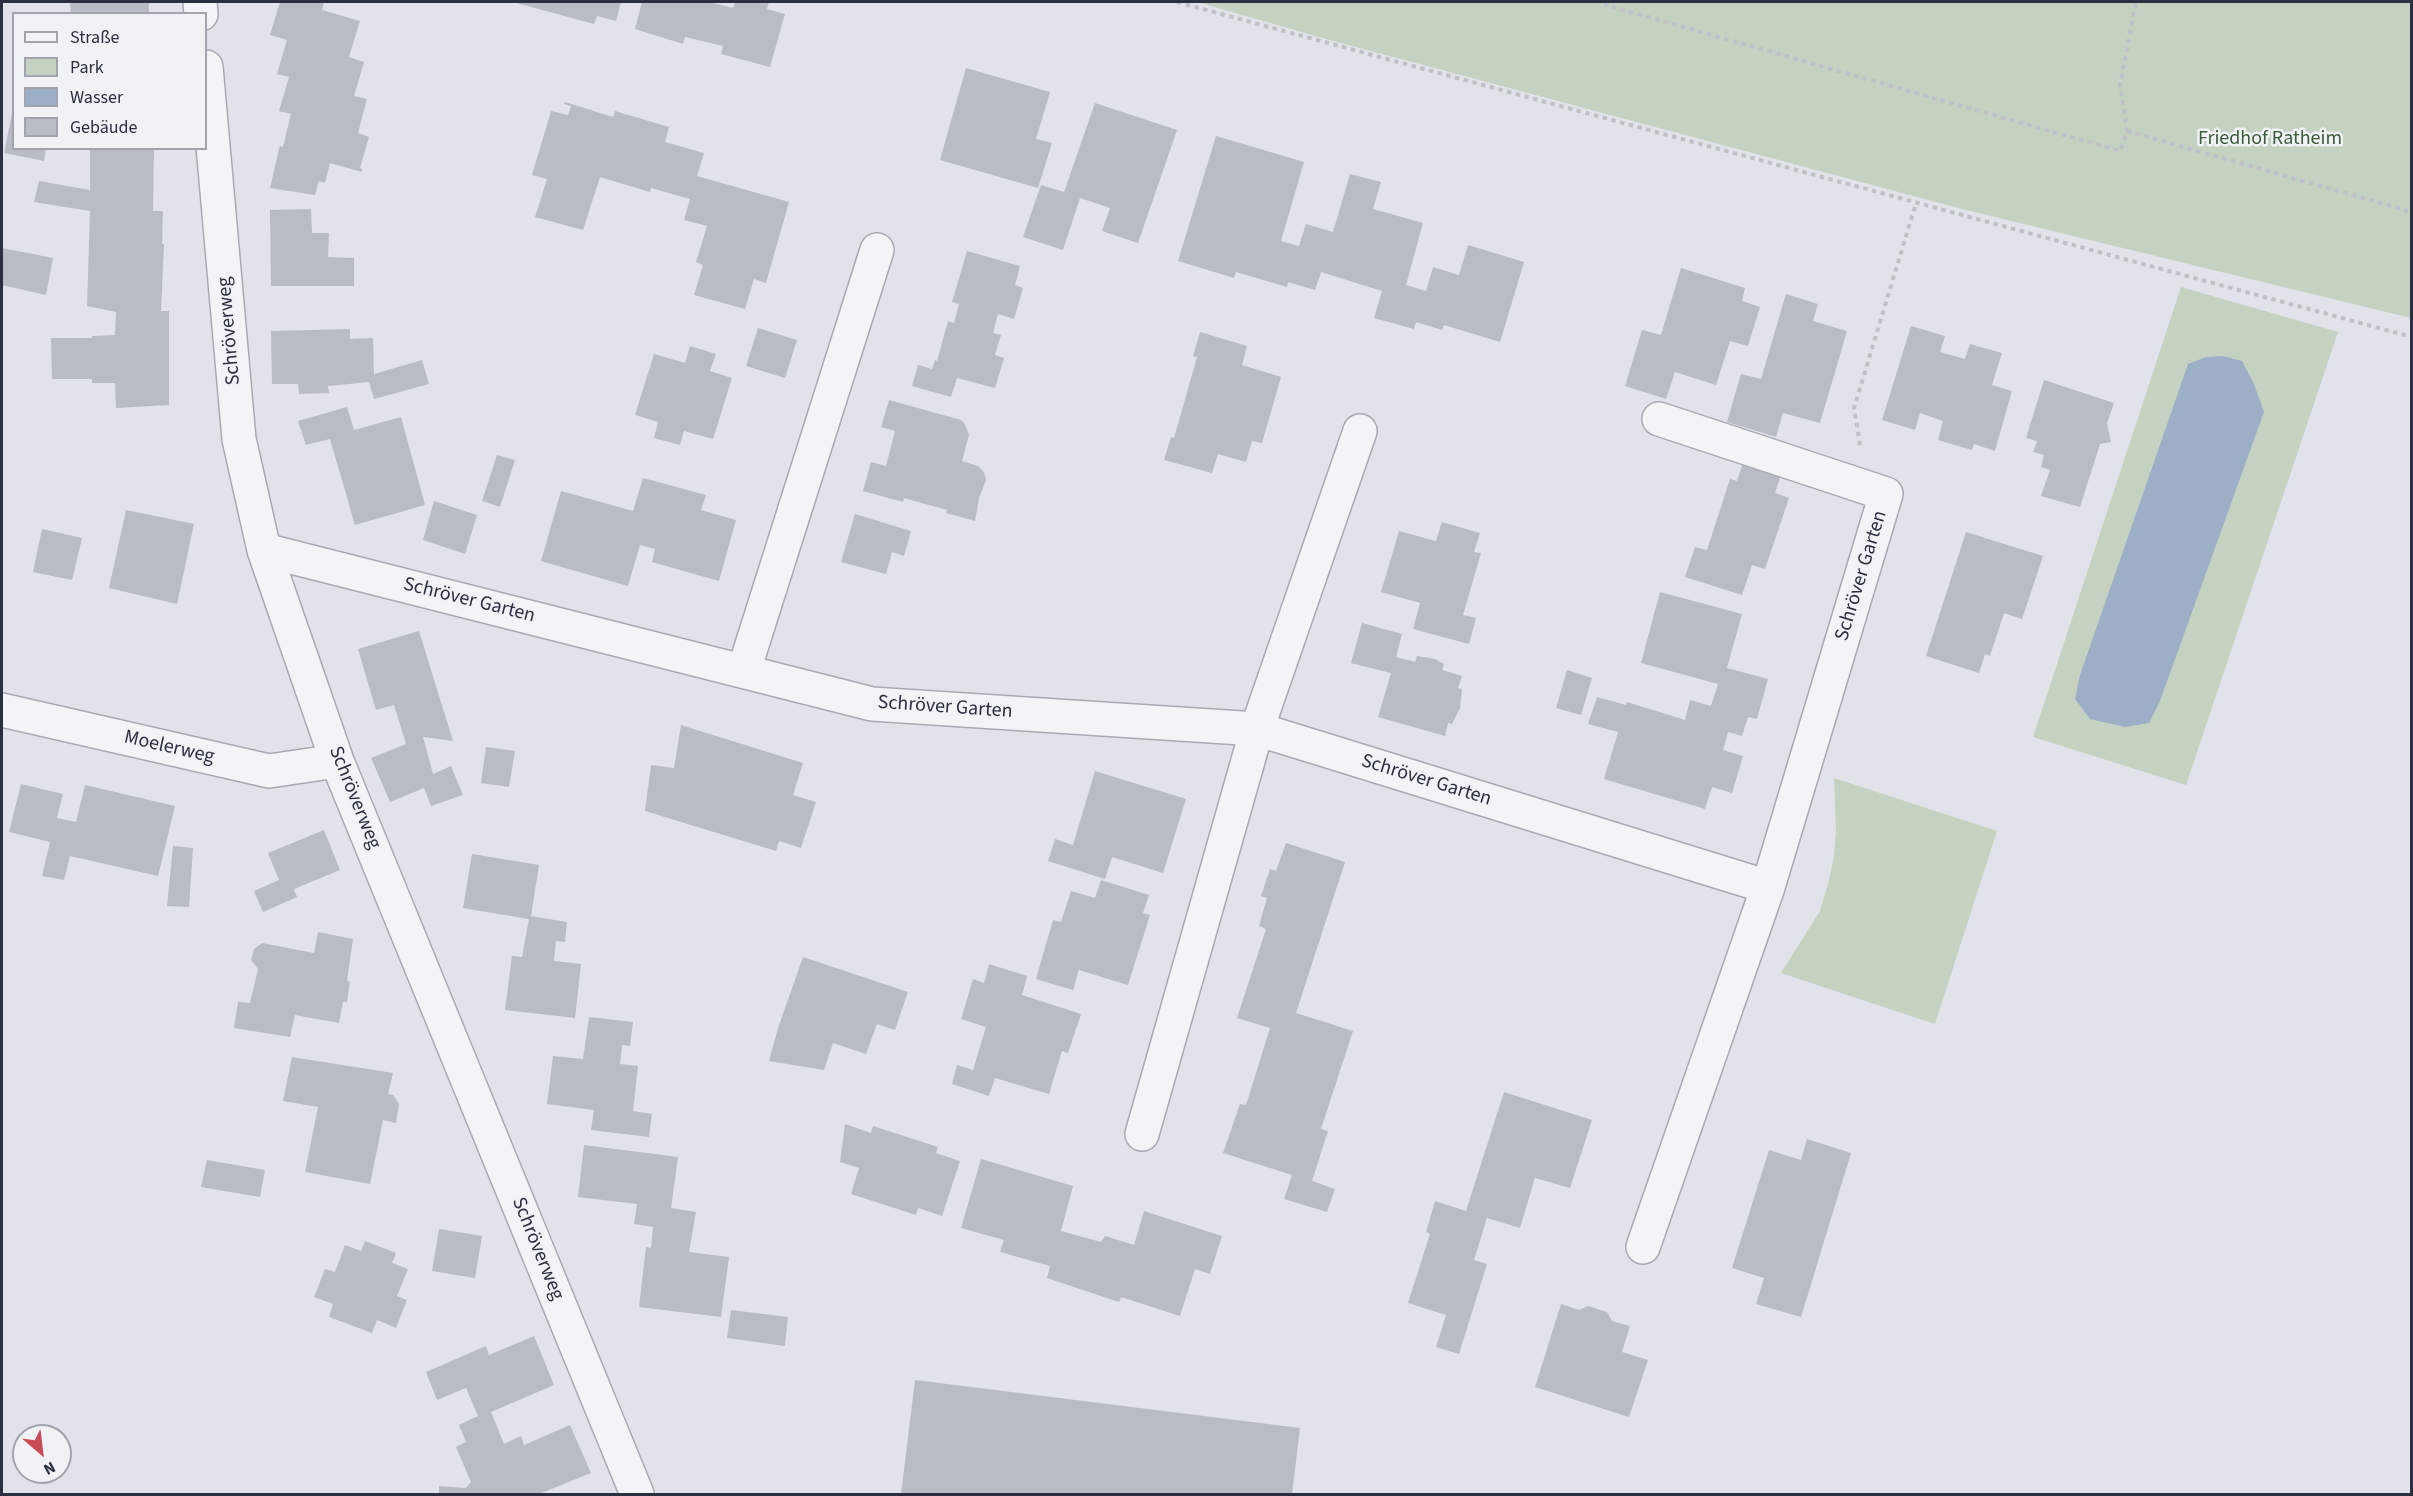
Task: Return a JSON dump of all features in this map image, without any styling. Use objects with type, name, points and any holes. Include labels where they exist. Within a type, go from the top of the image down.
[{"type":"street","name":"Schröverweg","points":[[207,78],[239,439],[264,550],[338,761],[637,1494]]},
{"type":"street","points":[[744,670],[877,250]]},
{"type":"street","name":"Schröver Garten","points":[[1643,1248],[1768,886],[1886,494],[1659,419]]},
{"type":"street","points":[[1142,1134],[1257,729],[1360,431]]},
{"type":"street","name":"Schröver Garten","points":[[264,550],[872,704],[1257,729],[1768,886]]},
{"type":"street","name":"Moelerweg","points":[[2,710],[269,771],[338,761]]},
{"type":"path","points":[[1177,2],[2412,337]]},
{"type":"path","points":[[1607,2],[1606,5],[2120,152],[2127,131],[2120,86],[2136,2]]},
{"type":"path","points":[[2127,131],[2412,212]]},
{"type":"path","points":[[1886,494],[1861,447],[1854,408],[1916,203]]},
{"type":"green space","name":"Friedhof Ratheim","points":[[1197,2],[2411,2],[2411,318],[1962,209],[1326,39]]},
{"type":"green space","points":[[2181,287],[2338,332],[2186,785],[2033,737]]},
{"type":"green space","points":[[1834,778],[1997,831],[1935,1024],[1781,973],[1820,911],[1828,884],[1836,831]]},
{"type":"water","points":[[2223,356],[2242,361],[2254,384],[2264,412],[2160,701],[2149,723],[2125,727],[2090,719],[2075,699],[2080,675],[2188,364],[2206,357]]},
{"type":"building","points":[[70,2],[149,2],[149,12],[71,12]]},
{"type":"building","points":[[280,2],[324,2],[322,10],[360,21],[349,57],[364,62],[354,96],[367,99],[358,133],[369,137],[360,168],[362,172],[330,163],[325,183],[319,181],[315,195],[270,188],[279,149],[280,146],[283,147],[291,114],[279,111],[289,77],[277,74],[287,40],[270,35]]},
{"type":"building","points":[[513,2],[621,2],[616,21],[597,16],[594,24]]},
{"type":"building","points":[[642,2],[709,2],[733,8],[735,2],[769,2],[767,9],[785,14],[770,67],[721,54],[723,46],[685,37],[683,44],[635,29]]},
{"type":"building","points":[[966,68],[1050,92],[1036,139],[1052,143],[1038,188],[940,160]]},
{"type":"building","points":[[565,102],[613,117],[615,111],[669,127],[665,142],[704,153],[697,176],[789,202],[766,283],[754,279],[745,309],[694,295],[703,265],[696,262],[707,226],[684,220],[690,199],[651,188],[650,192],[600,177],[583,230],[535,217],[547,179],[532,175],[551,111],[568,115],[571,106],[564,104]]},
{"type":"building","points":[[1095,103],[1177,130],[1138,243],[1102,231],[1110,208],[1080,198],[1063,250],[1023,237],[1041,185],[1064,192]]},
{"type":"building","points":[[12,113],[12,150],[46,150],[44,161],[4,153]]},
{"type":"building","points":[[1216,136],[1304,162],[1281,241],[1299,246],[1306,224],[1333,232],[1350,174],[1381,182],[1373,209],[1423,223],[1406,285],[1426,291],[1433,267],[1459,275],[1468,245],[1524,262],[1500,342],[1444,325],[1442,330],[1416,322],[1414,329],[1374,318],[1382,291],[1321,272],[1315,290],[1288,282],[1287,287],[1236,272],[1234,278],[1178,261]]},
{"type":"building","points":[[90,150],[154,150],[153,211],[163,211],[161,311],[169,311],[169,405],[116,408],[115,383],[92,383],[92,379],[52,379],[51,338],[92,338],[92,336],[115,335],[116,312],[87,306],[90,211],[34,202],[39,181],[90,190]]},
{"type":"building","points":[[311,209],[312,233],[329,233],[328,257],[354,258],[354,286],[271,286],[270,210]]},
{"type":"building","points":[[2,248],[53,258],[46,295],[2,285]]},
{"type":"building","points":[[967,251],[1020,266],[1015,285],[1023,288],[1014,319],[998,314],[993,333],[1001,335],[995,355],[1004,358],[995,388],[957,378],[951,397],[912,386],[918,365],[932,369],[935,360],[937,361],[948,321],[954,323],[959,304],[952,302]]},
{"type":"building","points":[[1681,268],[1745,288],[1742,301],[1760,307],[1748,346],[1730,341],[1716,385],[1675,372],[1666,399],[1625,386],[1642,330],[1661,335]]},
{"type":"building","points":[[1786,294],[1818,304],[1813,321],[1847,331],[1820,423],[1783,413],[1776,437],[1727,422],[1741,374],[1761,379]]},
{"type":"building","points":[[1911,326],[1945,336],[1940,352],[1965,359],[1970,344],[2002,353],[1992,385],[2012,391],[1995,451],[1974,444],[1972,450],[1938,440],[1943,421],[1920,413],[1915,430],[1882,420]]},
{"type":"building","points":[[758,328],[797,340],[785,378],[746,366]]},
{"type":"building","points":[[350,329],[350,339],[373,338],[374,374],[422,360],[429,384],[374,399],[369,382],[328,386],[329,393],[299,394],[298,384],[272,384],[271,331]]},
{"type":"building","points":[[1200,332],[1247,346],[1242,365],[1281,377],[1262,443],[1252,441],[1246,462],[1218,454],[1212,473],[1164,460],[1171,437],[1174,438],[1197,357],[1193,356]]},
{"type":"building","points":[[690,346],[716,354],[710,371],[732,378],[713,439],[684,431],[680,445],[654,438],[658,422],[635,415],[654,354],[685,363]]},
{"type":"building","points":[[2044,380],[2114,403],[2107,423],[2111,442],[2100,444],[2080,507],[2041,496],[2050,470],[2041,467],[2044,455],[2033,452],[2037,441],[2026,438]]},
{"type":"building","points":[[889,400],[961,420],[965,424],[969,435],[962,461],[978,466],[984,472],[986,480],[979,498],[975,521],[946,513],[947,510],[904,498],[903,502],[863,491],[871,462],[886,466],[895,431],[881,427]]},
{"type":"building","points":[[347,407],[354,430],[401,417],[425,505],[355,525],[330,439],[306,445],[298,421]]},
{"type":"building","points":[[1746,453],[1784,465],[1775,493],[1789,498],[1765,569],[1752,565],[1742,595],[1685,577],[1695,547],[1707,550],[1730,479],[1737,481]]},
{"type":"building","points":[[497,455],[515,460],[500,507],[482,501]]},
{"type":"building","points":[[643,478],[706,495],[701,510],[736,520],[719,581],[652,562],[655,549],[640,545],[628,586],[541,561],[561,491],[633,511]]},
{"type":"building","points":[[434,501],[477,515],[465,554],[423,540]]},
{"type":"building","points":[[126,510],[194,524],[177,604],[109,588]]},
{"type":"building","points":[[855,514],[911,531],[904,556],[892,552],[886,574],[841,562]]},
{"type":"building","points":[[1442,522],[1480,533],[1474,552],[1481,553],[1463,615],[1476,618],[1469,644],[1413,629],[1420,603],[1381,592],[1399,531],[1436,541]]},
{"type":"building","points":[[42,529],[82,538],[72,580],[33,572]]},
{"type":"building","points":[[1966,532],[2043,556],[2022,619],[2004,613],[1990,656],[1985,654],[1979,673],[1926,656]]},
{"type":"building","points":[[1660,592],[1742,614],[1727,668],[1768,679],[1757,719],[1748,717],[1742,736],[1728,732],[1723,750],[1743,756],[1732,793],[1712,787],[1705,809],[1604,779],[1618,732],[1588,724],[1597,697],[1626,705],[1627,702],[1685,720],[1690,700],[1711,706],[1718,684],[1641,663]]},
{"type":"building","points":[[1362,623],[1402,634],[1396,657],[1415,662],[1417,656],[1435,659],[1444,664],[1442,670],[1462,676],[1458,688],[1462,689],[1460,708],[1452,724],[1448,723],[1445,736],[1378,717],[1391,673],[1351,663]]},
{"type":"building","points":[[419,631],[453,741],[423,737],[433,774],[451,766],[463,795],[431,806],[424,788],[390,802],[371,758],[406,744],[394,705],[376,710],[358,649]]},
{"type":"building","points":[[1567,670],[1592,678],[1581,715],[1556,708]]},
{"type":"building","points":[[681,725],[803,763],[793,795],[816,802],[801,848],[779,841],[776,851],[645,811],[651,765],[674,768]]},
{"type":"building","points":[[486,747],[515,751],[509,787],[481,783]]},
{"type":"building","points":[[1095,771],[1186,799],[1163,873],[1112,857],[1105,879],[1048,861],[1055,839],[1073,845]]},
{"type":"building","points":[[21,784],[63,794],[57,818],[76,822],[85,785],[175,806],[158,876],[70,856],[64,880],[42,876],[50,842],[9,832]]},
{"type":"building","points":[[324,830],[340,870],[294,889],[297,897],[263,912],[254,891],[279,880],[268,853]]},
{"type":"building","points":[[1286,843],[1345,862],[1296,1013],[1353,1031],[1321,1129],[1328,1131],[1312,1181],[1335,1189],[1327,1212],[1284,1199],[1292,1175],[1223,1153],[1240,1104],[1246,1105],[1270,1028],[1237,1018],[1266,929],[1259,926],[1267,898],[1261,896],[1270,869],[1276,871]]},
{"type":"building","points":[[173,846],[193,848],[189,907],[167,906]]},
{"type":"building","points":[[472,854],[539,865],[531,916],[567,922],[565,942],[556,941],[554,961],[581,964],[575,1018],[505,1010],[512,956],[522,957],[529,919],[463,908]]},
{"type":"building","points":[[1101,880],[1149,895],[1143,913],[1150,915],[1128,985],[1079,970],[1073,990],[1036,979],[1053,920],[1061,922],[1071,891],[1095,898]]},
{"type":"building","points":[[318,932],[353,939],[347,981],[350,982],[347,1002],[343,1002],[339,1023],[295,1015],[290,1037],[234,1028],[238,1002],[250,1003],[258,969],[251,960],[254,949],[262,943],[314,953]]},
{"type":"building","points":[[803,957],[908,992],[895,1030],[877,1024],[866,1054],[833,1043],[824,1070],[769,1061]]},
{"type":"building","points":[[989,964],[1027,976],[1022,995],[1081,1014],[1068,1053],[1062,1051],[1049,1094],[995,1078],[989,1096],[952,1084],[957,1065],[973,1070],[986,1027],[961,1019],[973,979],[984,983]]},
{"type":"building","points":[[589,1017],[633,1022],[630,1046],[622,1045],[620,1064],[638,1066],[633,1111],[652,1114],[649,1137],[591,1130],[594,1110],[547,1104],[553,1056],[583,1059]]},
{"type":"building","points":[[292,1057],[393,1073],[388,1094],[393,1095],[399,1104],[396,1123],[383,1120],[370,1184],[305,1172],[318,1107],[283,1101]]},
{"type":"building","points":[[1504,1092],[1592,1120],[1570,1188],[1535,1178],[1520,1228],[1487,1218],[1474,1260],[1487,1264],[1459,1354],[1436,1347],[1446,1315],[1408,1303],[1430,1234],[1426,1232],[1435,1201],[1466,1211]]},
{"type":"building","points":[[845,1124],[871,1133],[873,1126],[938,1147],[936,1153],[960,1161],[942,1216],[918,1208],[916,1215],[851,1194],[859,1168],[840,1162]]},
{"type":"building","points":[[1807,1139],[1851,1153],[1801,1317],[1756,1304],[1764,1278],[1732,1268],[1769,1150],[1801,1160]]},
{"type":"building","points":[[584,1145],[678,1157],[671,1208],[696,1212],[689,1252],[729,1257],[721,1317],[639,1307],[646,1247],[651,1248],[653,1227],[634,1224],[637,1204],[578,1197]]},
{"type":"building","points":[[981,1159],[1073,1186],[1061,1231],[1101,1242],[1105,1236],[1134,1245],[1144,1211],[1222,1236],[1210,1274],[1195,1269],[1180,1316],[1121,1297],[1119,1302],[1047,1278],[1050,1266],[1000,1252],[1004,1240],[961,1228]]},
{"type":"building","points":[[207,1160],[265,1170],[260,1197],[201,1187]]},
{"type":"building","points":[[439,1229],[482,1236],[475,1278],[432,1271]]},
{"type":"building","points":[[365,1241],[396,1253],[392,1263],[408,1269],[397,1296],[407,1300],[396,1328],[377,1320],[372,1333],[329,1317],[333,1304],[314,1297],[325,1269],[335,1272],[345,1245],[361,1251]]},
{"type":"building","points":[[1561,1304],[1579,1310],[1588,1306],[1607,1312],[1612,1321],[1630,1326],[1622,1352],[1648,1360],[1629,1417],[1535,1387]]},
{"type":"building","points":[[731,1310],[788,1317],[785,1346],[727,1338]]},
{"type":"building","points":[[534,1336],[554,1385],[491,1412],[504,1444],[521,1436],[524,1445],[570,1425],[591,1473],[539,1494],[439,1494],[439,1486],[466,1488],[471,1482],[456,1447],[466,1442],[459,1425],[478,1416],[466,1388],[437,1400],[426,1372],[486,1346],[489,1355]]},
{"type":"building","points":[[915,1380],[1300,1428],[1292,1494],[901,1494]]}]
